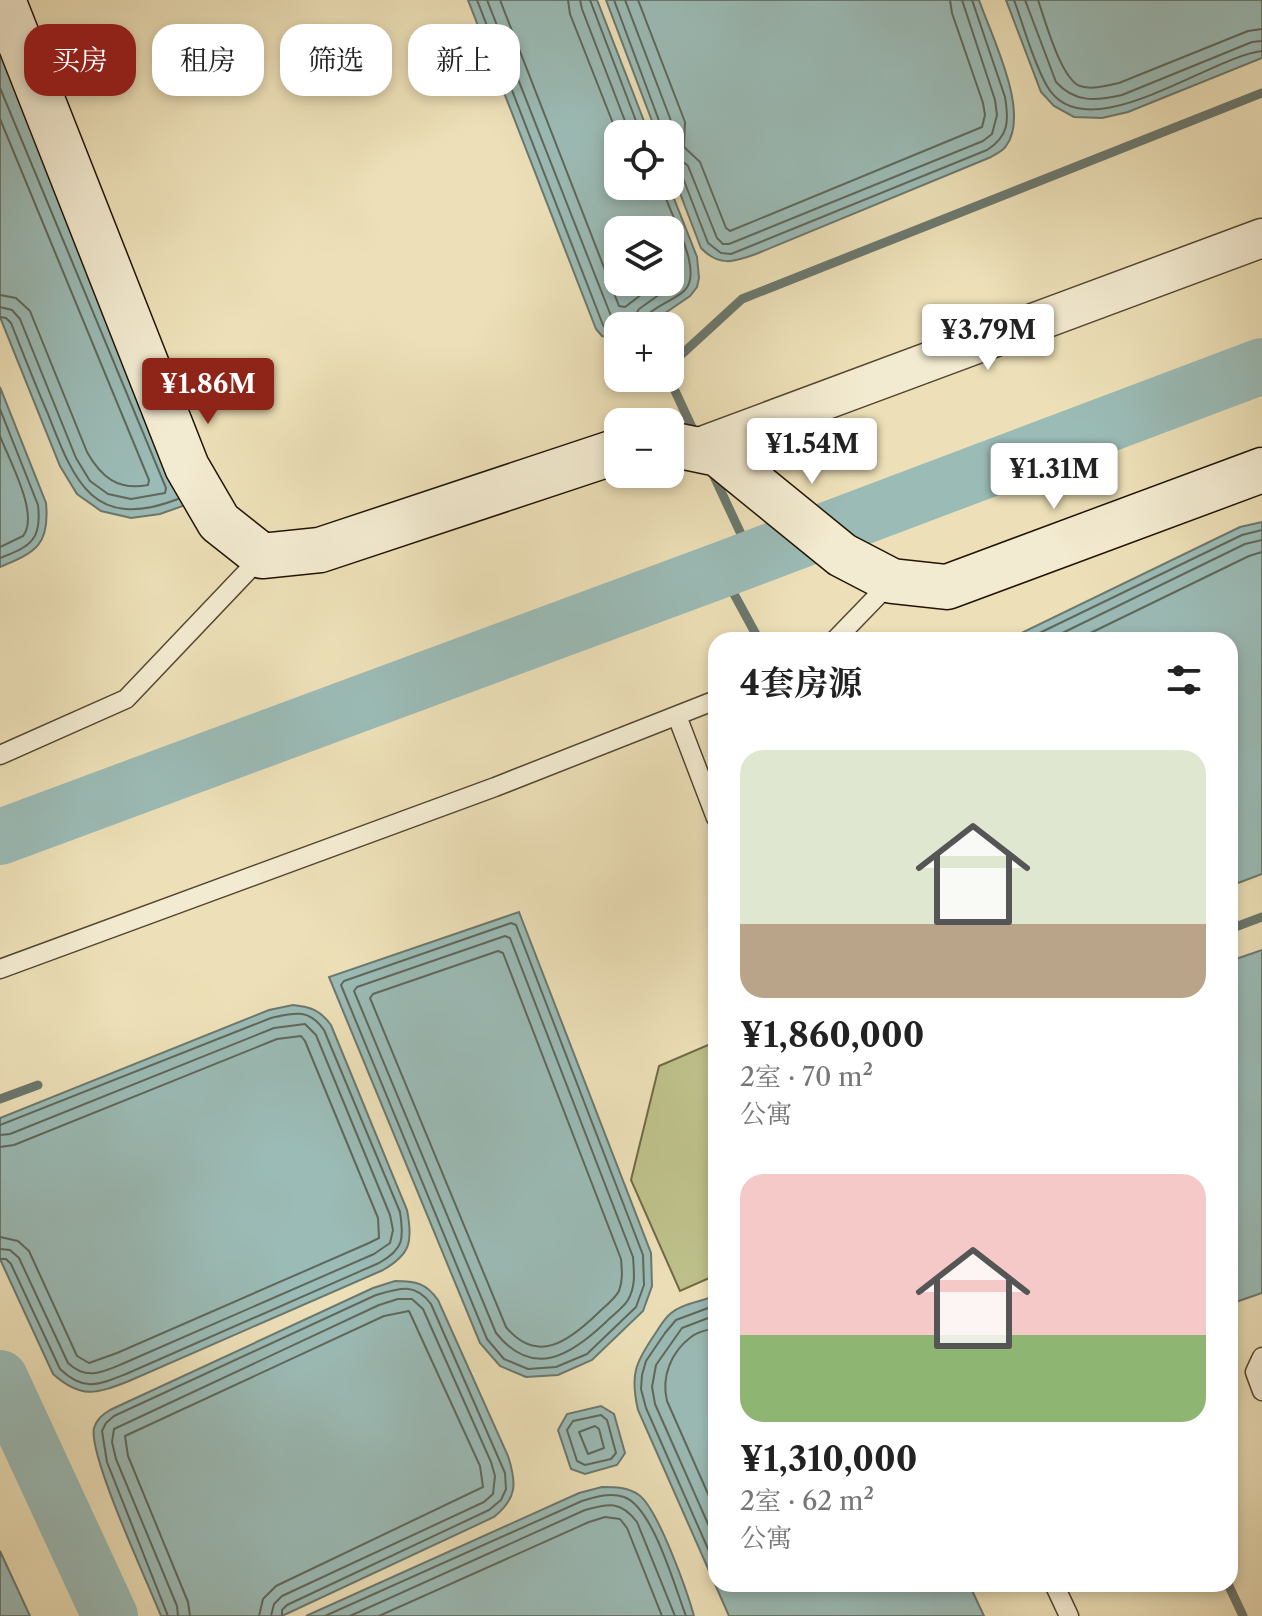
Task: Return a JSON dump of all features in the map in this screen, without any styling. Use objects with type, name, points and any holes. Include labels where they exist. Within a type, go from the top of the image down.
[{"type":"street","points":[[3,0],[187,467],[219,522],[262,556],[320,550],[604,456]]},
{"type":"street","points":[[684,445],[1262,238]]},
{"type":"street","points":[[684,446],[718,454],[842,555],[892,581],[947,587],[1262,470]]},
{"type":"lane","points":[[0,755],[126,699],[262,556]]},
{"type":"lane","points":[[843,632],[892,581]]},
{"type":"lane","points":[[0,969],[495,787],[708,703]]},
{"type":"lane","points":[[677,716],[708,797]]},
{"type":"lane","points":[[1262,1357],[1255,1372],[1262,1391]]},
{"type":"lane","points":[[1058,1592],[1069,1616]]},
{"type":"green space","points":[[708,1045],[708,1279],[680,1291],[631,1180],[659,1066]]},
{"type":"water","points":[[468,0],[597,0],[644,120],[604,120],[604,200],[675,200],[681,216],[604,216],[604,296],[684,296],[684,224],[697,257],[699,278],[690,296],[667,312],[604,312],[602,336],[596,329],[505,96],[520,96],[520,24],[477,24]]},
{"type":"water","points":[[606,0],[979,0],[1006,74],[1014,114],[1013,132],[1005,148],[991,157],[734,261],[714,258],[701,248],[683,200],[684,120],[652,120]]},
{"type":"water","points":[[1006,0],[1262,0],[1262,58],[1128,112],[1102,118],[1074,117],[1054,106],[1041,92]]},
{"type":"water","points":[[0,40],[191,503],[160,514],[131,518],[101,511],[77,494],[60,466],[0,317]]},
{"type":"water","points":[[0,387],[46,503],[47,517],[46,529],[38,545],[23,557],[0,567]]},
{"type":"water","points":[[1262,522],[1262,874],[1238,883],[1238,632],[1023,632],[1240,527]]},
{"type":"water","points":[[519,912],[651,1253],[652,1286],[643,1311],[592,1360],[558,1375],[526,1377],[500,1366],[480,1343],[329,977]]},
{"type":"water","points":[[1262,950],[1262,1293],[1238,1301],[1238,958]]},
{"type":"water","points":[[293,1005],[315,1010],[331,1025],[407,1210],[410,1230],[408,1246],[399,1258],[383,1270],[129,1381],[89,1392],[63,1382],[53,1374],[0,1259],[0,1118],[269,1010]]},
{"type":"water","points":[[395,1281],[420,1284],[438,1300],[508,1456],[514,1483],[507,1503],[494,1517],[282,1616],[161,1616],[100,1464],[94,1428],[98,1420],[110,1410],[373,1288]]},
{"type":"water","points":[[708,1298],[708,1568],[638,1410],[634,1387],[636,1370],[648,1344],[670,1314]]},
{"type":"water","points":[[601,1406],[614,1414],[625,1453],[617,1465],[585,1474],[571,1469],[558,1430],[567,1414]]},
{"type":"water","points":[[602,1487],[630,1490],[647,1503],[671,1551],[694,1616],[306,1616],[579,1493]]},
{"type":"water","points":[[0,1551],[30,1616],[0,1616]]},
{"type":"water","points":[[718,1592],[973,1592],[984,1616],[729,1616]]},
{"type":"waterway","points":[[684,352],[742,299],[1262,93]]},
{"type":"waterway","points":[[0,837],[1262,366]]},
{"type":"waterway","points":[[676,392],[696,436]]},
{"type":"waterway","points":[[712,472],[741,534]]},
{"type":"waterway","points":[[721,570],[755,632]]},
{"type":"waterway","points":[[1238,926],[1262,917]]},
{"type":"waterway","points":[[0,1099],[38,1085]]},
{"type":"waterway","points":[[0,1378],[110,1616]]},
{"type":"waterway","points":[[1232,1592],[1243,1616]]}]
